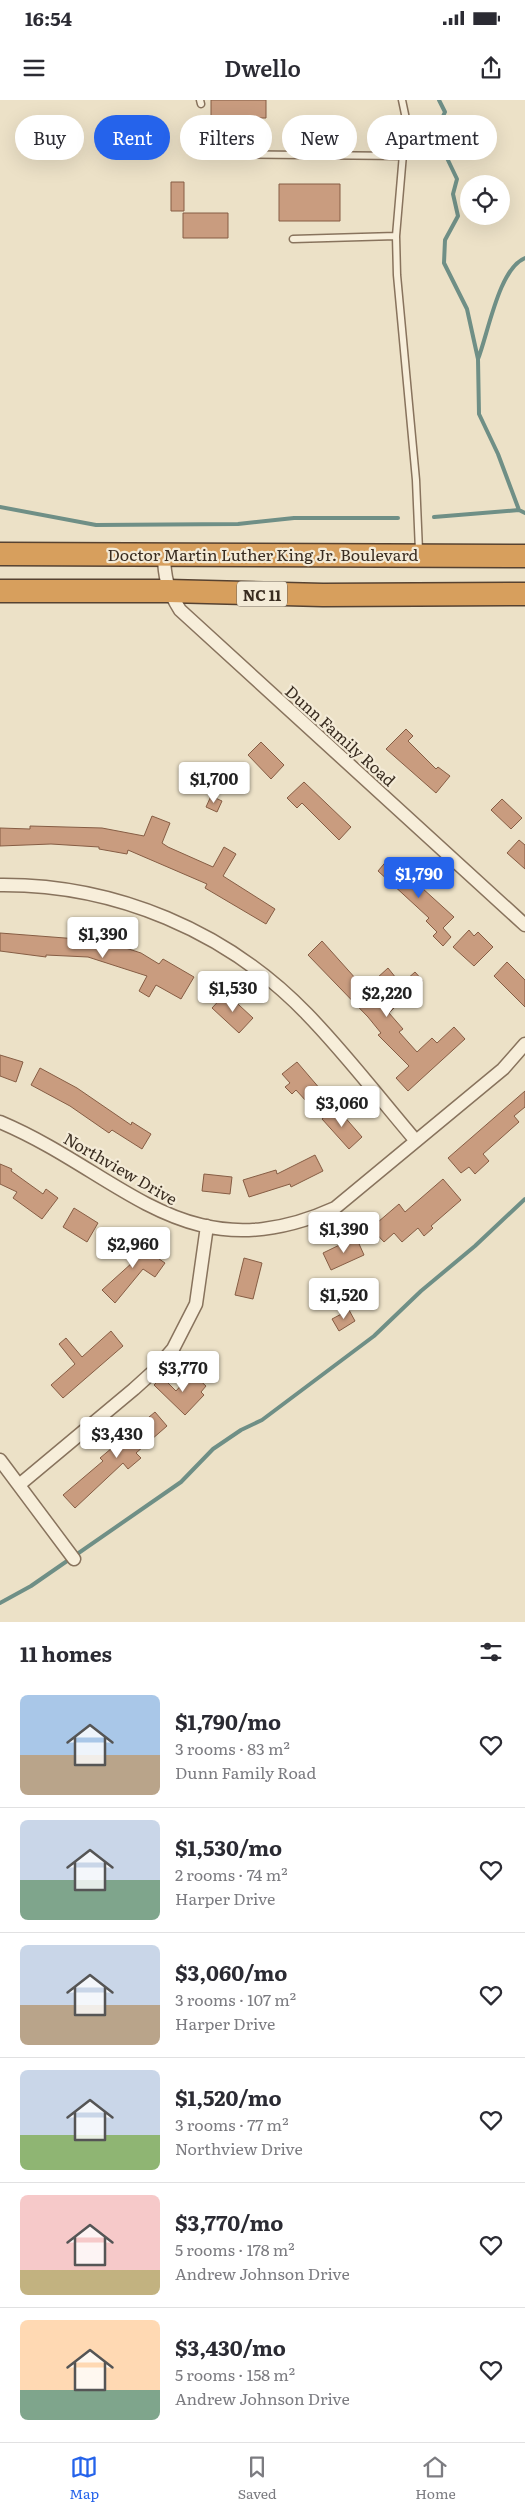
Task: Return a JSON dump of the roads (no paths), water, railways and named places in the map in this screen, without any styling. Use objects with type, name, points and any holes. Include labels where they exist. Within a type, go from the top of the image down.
[{"type":"highway","name":"Doctor Martin Luther King Jr. Boulevard","points":[[0,554],[525,556]]},
{"type":"highway","name":"NC 11","points":[[0,591],[168,591],[323,595],[525,594]]},
{"type":"street","name":"Dunn Family Road","points":[[164,554],[164,574],[168,591],[180,610],[525,925]]},
{"type":"street","points":[[0,885],[72,890],[124,902],[187,926],[228,949],[272,981],[307,1013],[416,1141]]},
{"type":"street","name":"Northview Drive","points":[[0,1122],[52,1147],[154,1210],[186,1222],[207,1226],[237,1230],[272,1228],[321,1215],[335,1208],[503,1068],[525,1044]]},
{"type":"street","points":[[19,1485],[134,1389],[155,1370],[173,1349],[196,1304],[207,1226]]},
{"type":"street","points":[[0,1460],[74,1559]]},
{"type":"lane","points":[[402,100],[405,115]]},
{"type":"lane","points":[[272,155],[367,156]]},
{"type":"lane","points":[[403,160],[396,236],[396,275],[416,480],[419,555]]},
{"type":"lane","points":[[293,239],[396,236]]},
{"type":"waterway","points":[[439,100],[445,112],[435,133],[457,179],[453,194],[458,216],[445,240],[444,263],[467,309],[478,359],[479,414],[498,454],[519,510],[525,513]]},
{"type":"waterway","points":[[478,359],[501,288],[508,274],[516,264],[525,258]]},
{"type":"waterway","points":[[0,507],[96,525],[238,524],[294,518],[398,518]]},
{"type":"waterway","points":[[434,517],[519,510]]},
{"type":"waterway","points":[[0,1603],[31,1586],[181,1482],[213,1449],[241,1430],[262,1420],[374,1336],[421,1291],[475,1246],[525,1199]]}]
